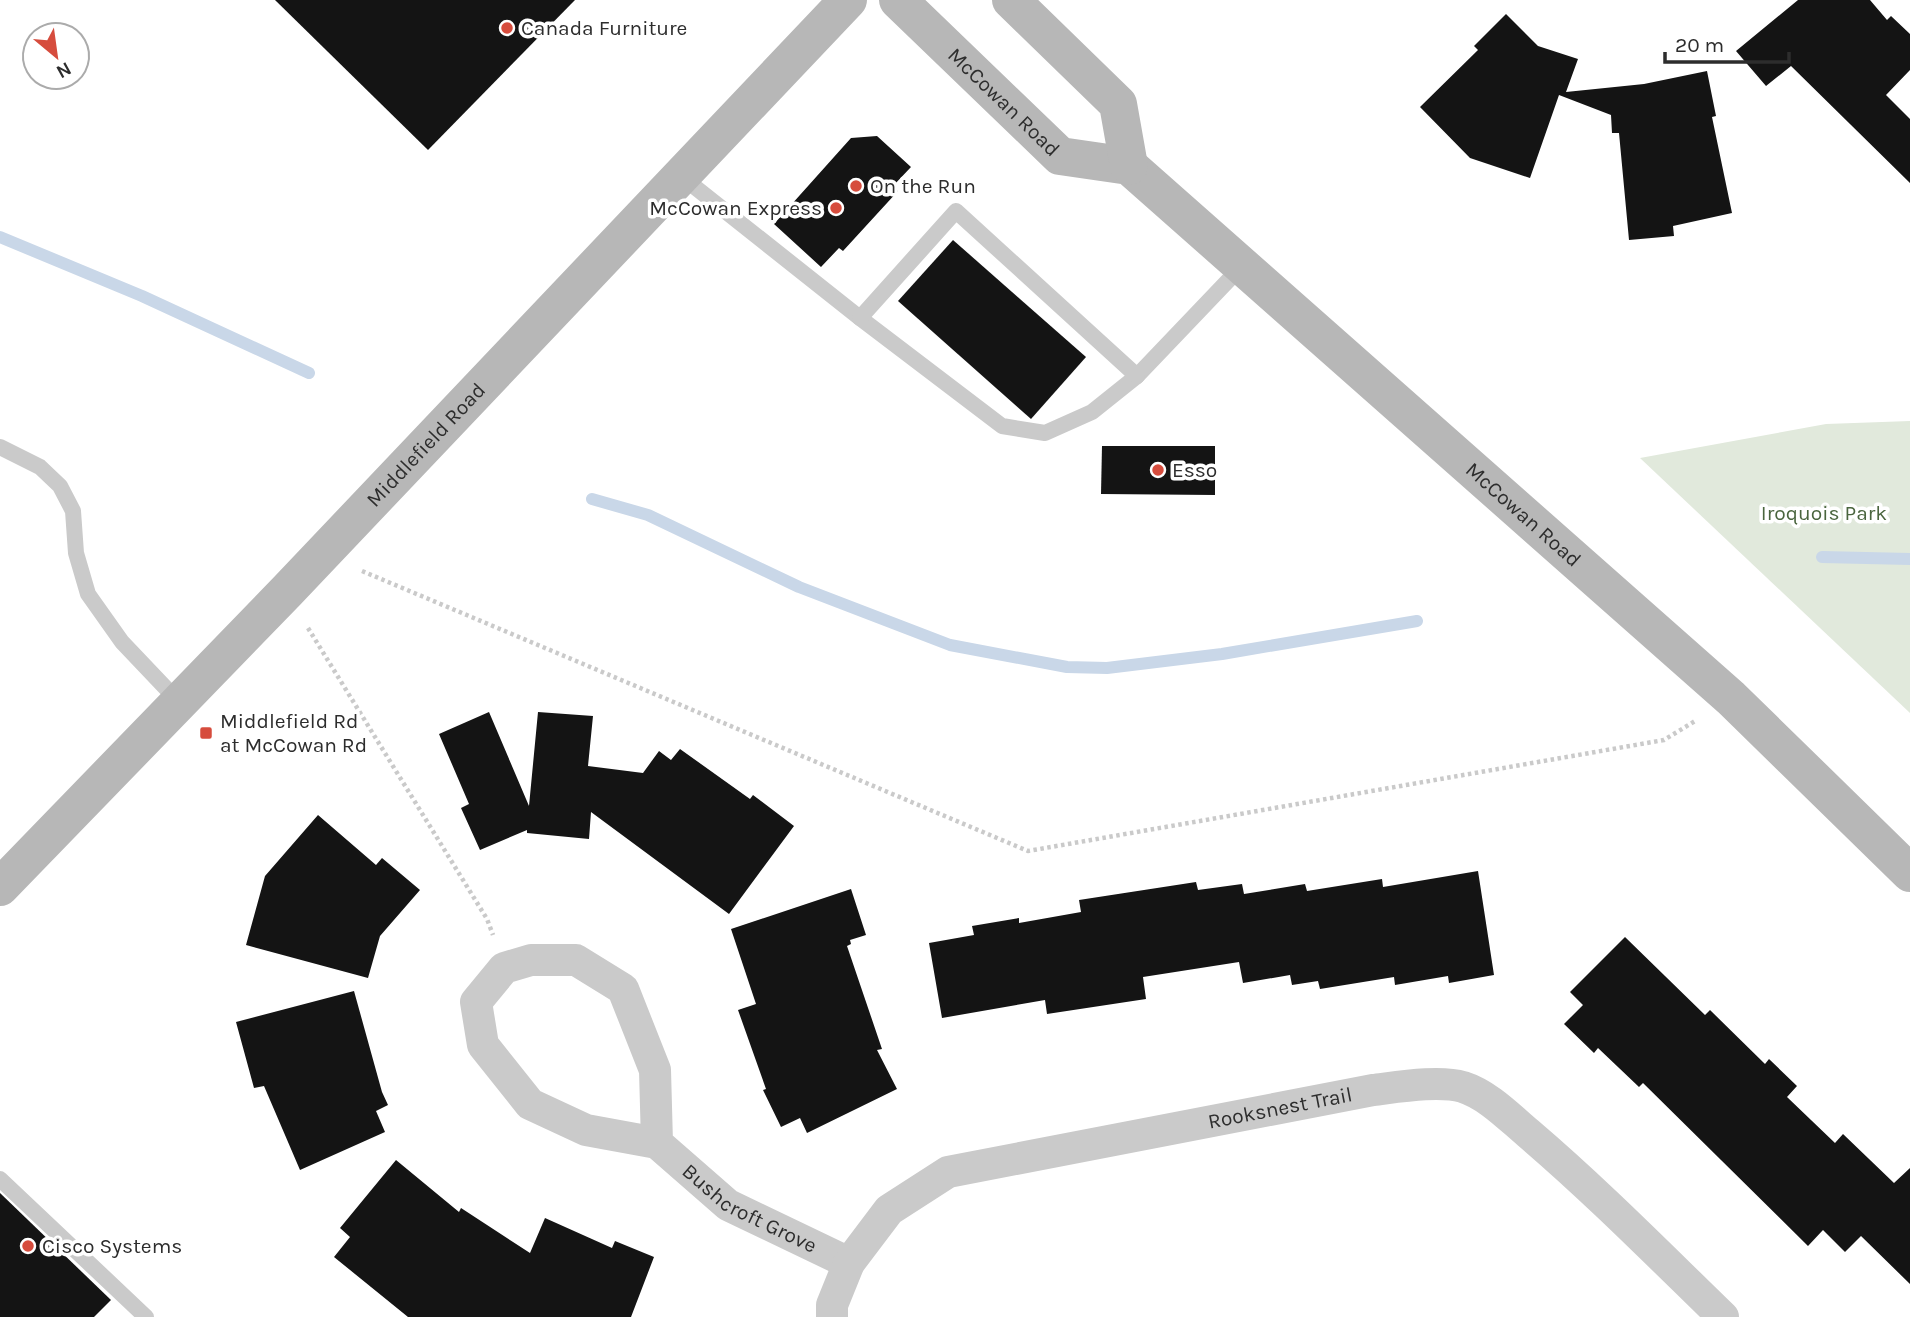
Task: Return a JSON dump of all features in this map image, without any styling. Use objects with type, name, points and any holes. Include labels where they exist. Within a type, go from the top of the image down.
[{"type":"main road","name":"Middlefield Road","points":[[0,887],[848,0]]},
{"type":"main road","name":"McCowan Road","points":[[898,0],[1059,156],[1129,166],[1731,698],[1910,873]]},
{"type":"main road","points":[[1011,0],[1118,104],[1129,166]]},
{"type":"street","points":[[531,960],[576,960],[623,989],[655,1070],[657,1143],[586,1130],[530,1104],[483,1045],[476,1002],[504,968],[531,960]]},
{"type":"street","name":"Rooksnest Trail","points":[[832,1317],[832,1306],[849,1263],[889,1210],[948,1172],[1373,1090],[1433,1085],[1462,1086],[1503,1112],[1554,1155],[1723,1317]]},
{"type":"street","name":"Bushcroft Grove","points":[[657,1143],[728,1205],[849,1263]]},
{"type":"lane","points":[[680,175],[860,318],[1002,426],[1045,433],[1092,412],[1137,376],[1242,266]]},
{"type":"lane","points":[[860,318],[956,211],[1137,376]]},
{"type":"lane","points":[[0,447],[40,467],[60,485],[73,512],[76,553],[88,594],[122,642],[179,702]]},
{"type":"lane","points":[[0,1179],[146,1317]]},
{"type":"path","points":[[391,583],[1028,851],[1664,740],[1731,698]]},
{"type":"path","points":[[323,654],[487,919]]},
{"type":"green space","name":"Iroquois Park","points":[[1910,421],[1910,713],[1640,458],[1826,424]]},
{"type":"building","points":[[275,0],[575,0],[428,150]]},
{"type":"building","points":[[1798,0],[1870,0],[1887,20],[1891,16],[1910,34],[1910,70],[1886,95],[1910,119],[1910,183],[1791,66],[1766,86],[1736,51]]},
{"type":"building","points":[[1506,14],[1538,46],[1578,59],[1566,92],[1644,84],[1707,71],[1716,116],[1712,117],[1732,213],[1673,226],[1674,236],[1629,240],[1619,133],[1612,133],[1611,115],[1559,95],[1530,178],[1470,158],[1420,107],[1478,50],[1474,46]]},
{"type":"building","points":[[877,136],[911,167],[893,186],[898,191],[843,251],[839,248],[821,267],[774,224],[851,138]]},
{"type":"building","points":[[953,240],[1086,357],[1031,419],[898,301]]},
{"type":"building","name":"Esso","points":[[1102,446],[1215,446],[1215,495],[1101,494]]},
{"type":"building","points":[[489,712],[529,806],[538,712],[593,716],[588,766],[643,773],[659,751],[671,760],[680,749],[750,799],[753,795],[794,826],[729,914],[591,812],[589,839],[527,833],[527,830],[480,850],[461,808],[469,804],[439,734]]},
{"type":"building","points":[[318,815],[376,865],[382,858],[420,890],[380,936],[368,978],[246,945],[265,876]]},
{"type":"building","points":[[1478,871],[1494,975],[1449,983],[1448,976],[1395,985],[1394,977],[1320,989],[1318,981],[1292,985],[1290,975],[1243,983],[1239,962],[1143,977],[1146,999],[1047,1014],[1045,1000],[942,1018],[929,943],[974,935],[972,926],[1019,918],[1019,923],[1081,912],[1079,900],[1196,882],[1198,890],[1242,884],[1244,894],[1305,884],[1307,891],[1382,879],[1383,887]]},
{"type":"building","points":[[851,889],[866,935],[850,940],[851,944],[847,946],[882,1049],[877,1050],[897,1089],[807,1133],[800,1118],[781,1127],[763,1090],[766,1089],[738,1010],[756,1004],[731,929]]},
{"type":"building","points":[[1625,937],[1705,1015],[1710,1010],[1765,1064],[1769,1059],[1797,1086],[1787,1097],[1835,1143],[1843,1134],[1894,1183],[1910,1168],[1910,1284],[1861,1236],[1845,1252],[1823,1230],[1808,1246],[1643,1083],[1639,1087],[1598,1048],[1594,1053],[1564,1024],[1583,1005],[1570,992]]},
{"type":"building","points":[[354,991],[388,1105],[376,1111],[385,1132],[300,1170],[264,1086],[254,1088],[236,1022]]},
{"type":"building","points":[[396,1160],[459,1212],[461,1208],[530,1253],[545,1218],[612,1248],[615,1241],[654,1257],[631,1317],[408,1317],[334,1257],[350,1237],[340,1228]]},
{"type":"building","name":"Cisco Systems","points":[[0,1193],[111,1300],[94,1317],[0,1317]]},
{"type":"waterway","points":[[0,237],[142,296],[309,373]]},
{"type":"waterway","points":[[592,499],[648,515],[799,587],[950,645],[1067,667],[1107,668],[1222,654],[1417,621]]},
{"type":"waterway","points":[[1822,557],[1910,559]]},
{"type":"place","name":"Canada Furniture","points":[[507,28]]},
{"type":"place","name":"On the Run","points":[[856,186]]},
{"type":"place","name":"McCowan Express","points":[[836,208]]},
{"type":"place","name":"Esso","points":[[1158,470]]},
{"type":"place","name":"Middlefield Rd at McCowan Rd","points":[[206,733]]},
{"type":"place","name":"Cisco Systems","points":[[28,1246]]}]
